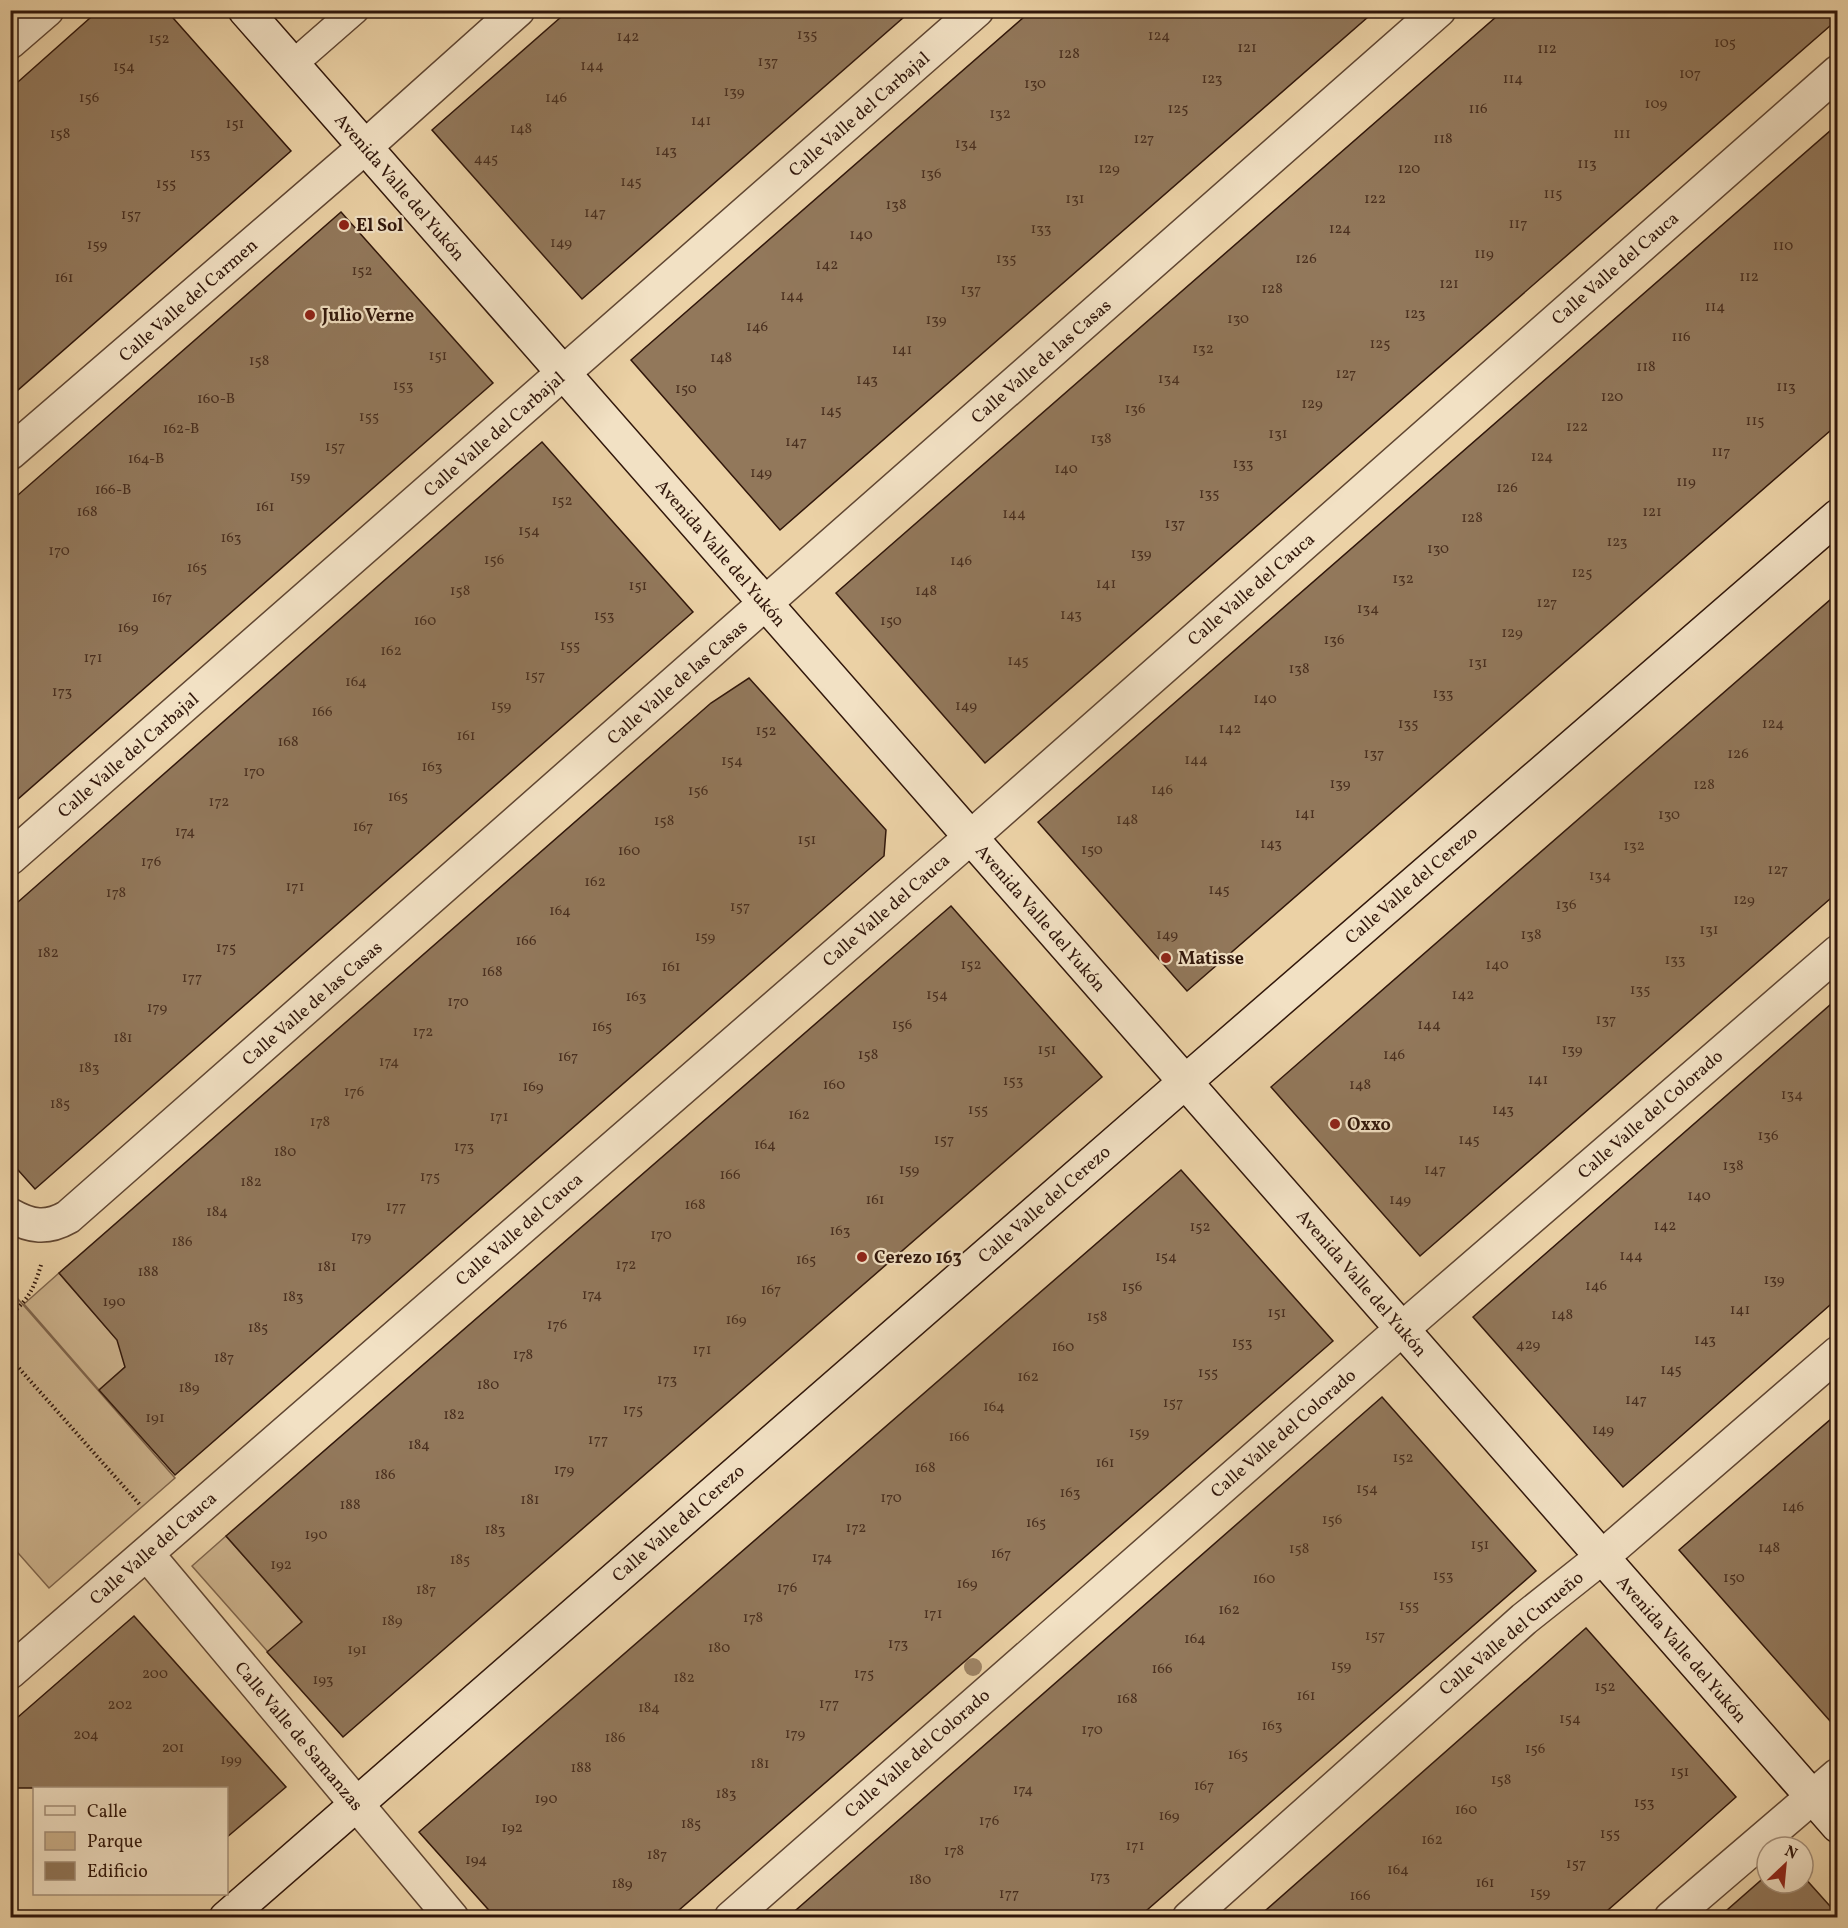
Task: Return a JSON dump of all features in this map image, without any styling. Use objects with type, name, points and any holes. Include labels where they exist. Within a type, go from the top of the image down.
[{"type":"street","points":[[10,42],[47,10]]},
{"type":"street","name":"Avenida Valle del Yukón","points":[[245,10],[1838,1826]]},
{"type":"street","name":"Calle Valle del Carmen","points":[[10,453],[365,147],[518,10]]},
{"type":"street","name":"Calle Valle del Carbajal","points":[[10,858],[977,10]]},
{"type":"street","name":"Calle Valle de las Casas","points":[[24,1221],[55,1224],[68,1217],[1439,10]]},
{"type":"street","name":"Calle Valle del Cauca","points":[[10,1672],[971,837],[1838,72]]},
{"type":"street","name":"Calle Valle del Cerezo","points":[[226,1917],[1838,516]]},
{"type":"street","name":"Calle Valle del Colorado","points":[[731,1917],[1402,1329],[1838,952]]},
{"type":"street","name":"Calle Valle del Curueño","points":[[1189,1917],[1524,1618],[1602,1557],[1838,1353]]},
{"type":"street","name":"Calle Valle de Samanzas","points":[[157,1545],[357,1804],[452,1917]]},
{"type":"street","points":[[1671,1917],[1838,1775]]},
{"type":"lane","points":[[292,65],[355,10]]},
{"type":"path","points":[[10,1315],[25,1302],[39,1270],[42,1248],[24,1221]]},
{"type":"path","points":[[10,1358],[157,1545]]},
{"type":"green space","points":[[59,1273],[134,1359],[99,1390],[24,1304]]},
{"type":"green space","points":[[11,1291],[175,1478],[49,1588],[11,1545]]},
{"type":"green space","points":[[226,1536],[302,1622],[268,1652],[192,1566]]},
{"type":"building","points":[[99,10],[166,10],[291,151],[10,397],[10,89]]},
{"type":"building","points":[[569,10],[912,10],[582,299],[432,130]]},
{"type":"building","points":[[1032,10],[1376,10],[780,530],[631,360]]},
{"type":"building","points":[[1504,10],[1838,10],[1838,19],[985,763],[836,593]]},
{"type":"building","points":[[1838,124],[1838,424],[1187,991],[1038,822]]},
{"type":"building","points":[[341,212],[493,383],[10,806],[10,502]]},
{"type":"building","points":[[542,442],[693,612],[35,1189],[10,1161],[10,909]]},
{"type":"building","points":[[1838,593],[1838,892],[1420,1256],[1271,1087]]},
{"type":"building","points":[[749,678],[886,830],[884,856],[175,1475],[99,1390],[125,1367],[117,1340],[59,1273],[711,703]]},
{"type":"building","points":[[951,906],[1102,1077],[343,1737],[267,1652],[302,1622],[226,1536]]},
{"type":"building","points":[[1838,998],[1838,1298],[1623,1487],[1473,1317]]},
{"type":"building","points":[[1181,1170],[1333,1341],[671,1917],[495,1917],[419,1832]]},
{"type":"building","points":[[1382,1397],[1536,1571],[1139,1917],[788,1917]]},
{"type":"building","points":[[1838,1413],[1838,1730],[1679,1550]]},
{"type":"building","points":[[134,1616],[286,1787],[228,1836],[228,1787],[10,1788],[10,1724]]},
{"type":"building","points":[[1586,1628],[1736,1797],[1664,1861],[1600,1917],[1258,1917]]},
{"type":"building","points":[[1755,1886],[1755,1895],[1815,1895],[1815,1889],[1838,1915],[1838,1917],[1719,1917]]},
{"type":"place","name":"El Sol","points":[[344,225]]},
{"type":"place","name":"Julio Verne","points":[[310,315]]},
{"type":"place","name":"Matisse","points":[[1166,958]]},
{"type":"place","name":"Oxxo","points":[[1335,1124]]},
{"type":"place","name":"Cerezo 163","points":[[862,1257]]}]
